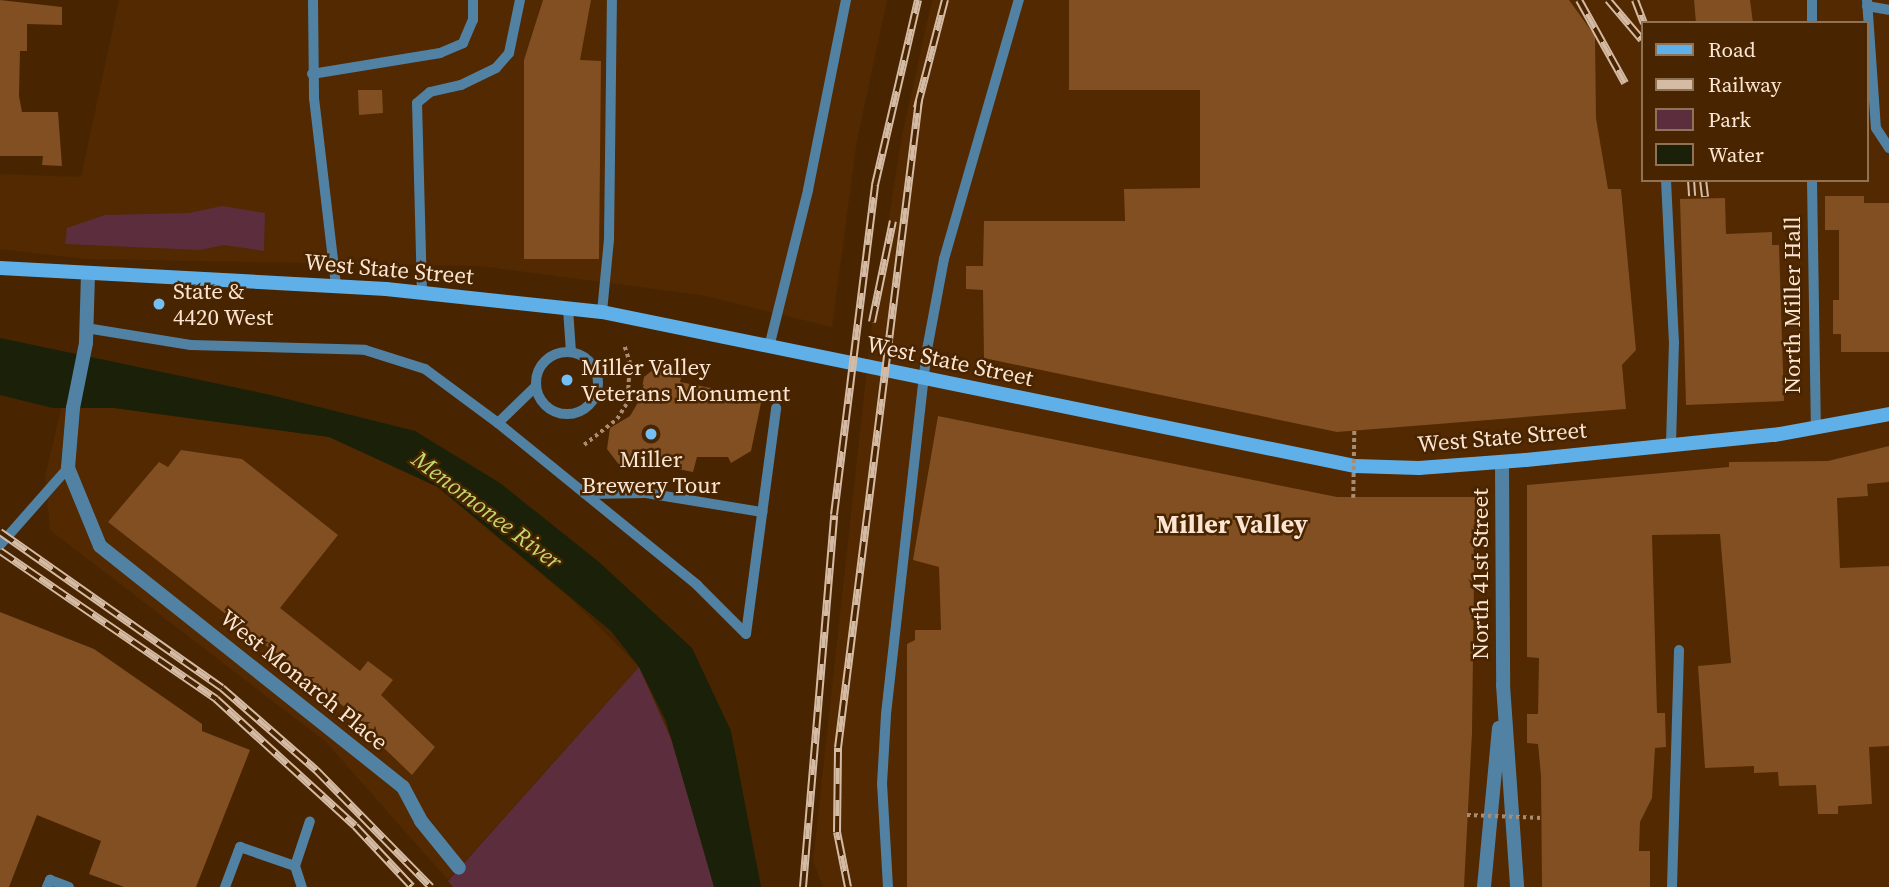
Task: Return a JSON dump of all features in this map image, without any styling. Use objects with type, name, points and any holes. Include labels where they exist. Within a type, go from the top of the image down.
[{"type":"main road","name":"West State Street","points":[[0,268],[336,286],[602,312],[1355,466],[1419,468],[1502,462],[1816,429],[1889,414]]},
{"type":"street","points":[[68,468],[73,408],[86,336],[88,274]]},
{"type":"street","name":"North 41st Street","points":[[1502,462],[1503,685],[1517,887]]},
{"type":"street","name":"West Monarch Place","points":[[68,468],[100,547],[402,787],[421,821],[459,868]]},
{"type":"street","name":"North 41st Street","points":[[1484,887],[1503,685]]},
{"type":"lane","points":[[313,0],[312,74],[336,286]]},
{"type":"lane","points":[[312,74],[440,53],[463,43],[473,20],[473,0]]},
{"type":"lane","points":[[422,293],[417,103],[430,93],[461,85],[496,68],[509,53],[520,0]]},
{"type":"lane","points":[[602,312],[609,239],[612,0]]},
{"type":"lane","points":[[769,347],[808,190],[837,34],[846,0]]},
{"type":"lane","points":[[888,887],[882,784],[886,714],[923,379],[943,263],[1019,0]]},
{"type":"lane","points":[[1812,0],[1812,21]]},
{"type":"lane","points":[[1889,10],[1867,3],[1876,128],[1889,148]]},
{"type":"lane","points":[[1666,182],[1674,342],[1671,445]]},
{"type":"lane","name":"North Miller Hall","points":[[1812,182],[1816,429]]},
{"type":"lane","points":[[568,309],[571,352]]},
{"type":"lane","points":[[86,336],[191,345],[365,350],[425,369],[498,423],[697,585],[746,634],[776,408]]},
{"type":"lane","points":[[498,423],[536,386],[545,360],[571,352],[589,360],[598,380],[597,390],[585,408],[565,414],[545,405],[536,386]]},
{"type":"lane","points":[[0,545],[68,468]]},
{"type":"lane","points":[[585,494],[646,493],[762,512]]},
{"type":"lane","points":[[1672,887],[1679,650]]},
{"type":"lane","points":[[302,887],[295,866],[310,821]]},
{"type":"lane","points":[[225,887],[240,847],[295,866]]},
{"type":"lane","points":[[47,887],[50,880],[69,887]]},
{"type":"path","points":[[584,445],[617,419],[627,402],[630,364],[624,345]]},
{"type":"path","points":[[1353,498],[1354,431]]},
{"type":"path","points":[[1467,815],[1542,818]]},
{"type":"shaded area","points":[[119,0],[887,0],[857,140],[832,327],[701,295],[480,266],[86,259],[0,249],[0,174],[81,177]]},
{"type":"shaded area","points":[[932,0],[1889,0],[1889,887],[823,887],[813,861],[872,323],[902,136]]},
{"type":"shaded area","points":[[63,401],[330,437],[437,487],[571,599],[639,667],[448,880],[326,742],[50,530],[45,477]]},
{"type":"green space","points":[[222,206],[265,213],[264,251],[224,245],[200,250],[65,244],[67,228],[105,215],[189,213]]},
{"type":"green space","points":[[639,667],[681,761],[714,887],[453,887],[448,881]]},
{"type":"water","name":"Menomonee River","points":[[0,338],[271,395],[415,431],[500,483],[599,562],[692,648],[731,731],[761,887],[714,887],[666,721],[639,667],[611,631],[438,487],[329,437],[114,408],[53,408],[0,395]]},
{"type":"building","points":[[0,0],[62,7],[62,25],[27,24],[27,51],[20,51],[19,96],[22,112],[58,112],[62,166],[42,165],[43,156],[0,156]]},
{"type":"building","points":[[543,0],[591,0],[580,60],[601,61],[599,259],[524,259],[524,60]]},
{"type":"building","points":[[1069,0],[1569,0],[1595,36],[1596,118],[1608,189],[1621,189],[1636,350],[1622,365],[1626,409],[1337,432],[984,358],[983,290],[966,289],[966,266],[983,266],[984,221],[1125,221],[1124,189],[1200,188],[1200,90],[1069,90]]},
{"type":"building","points":[[1694,0],[1750,0],[1753,21],[1696,21]]},
{"type":"building","points":[[358,90],[382,90],[383,113],[359,115]]},
{"type":"building","points":[[1825,196],[1864,196],[1864,203],[1889,203],[1889,352],[1841,352],[1841,334],[1833,334],[1833,300],[1839,300],[1839,230],[1825,230]]},
{"type":"building","points":[[1725,198],[1726,234],[1772,232],[1772,245],[1779,245],[1784,401],[1686,405],[1680,199]]},
{"type":"building","points":[[659,365],[683,370],[680,382],[762,398],[751,451],[731,463],[728,457],[697,457],[693,472],[633,460],[620,466],[607,449],[610,428],[630,416],[640,399],[644,377]]},
{"type":"building","points":[[938,416],[1337,497],[1475,497],[1472,733],[1464,887],[907,887],[907,644],[915,640],[915,630],[941,630],[939,567],[913,560]]},
{"type":"building","points":[[1889,446],[1889,482],[1867,484],[1868,496],[1837,498],[1840,568],[1889,566],[1889,746],[1869,747],[1872,804],[1838,806],[1838,814],[1818,814],[1816,785],[1779,786],[1778,772],[1754,773],[1754,766],[1705,768],[1698,666],[1731,663],[1720,534],[1652,535],[1657,713],[1665,713],[1666,747],[1655,748],[1652,798],[1640,822],[1639,851],[1650,851],[1650,887],[1542,887],[1541,776],[1538,744],[1527,743],[1527,714],[1538,714],[1539,658],[1527,657],[1527,485],[1729,467],[1729,462],[1828,461]]},
{"type":"building","points":[[181,450],[242,459],[338,535],[280,608],[360,671],[368,661],[393,680],[381,695],[435,747],[412,775],[359,724],[361,720],[108,522],[159,462],[168,467]]},
{"type":"building","points":[[0,612],[94,649],[202,724],[202,731],[250,750],[196,887],[124,887],[89,874],[101,841],[37,815],[9,887],[0,887]]},
{"type":"railway","points":[[803,887],[834,515],[875,185],[918,0]]},
{"type":"railway","points":[[917,108],[945,0]]},
{"type":"railway","points":[[1579,0],[1625,83]]},
{"type":"railway","points":[[1608,0],[1640,38]]},
{"type":"railway","points":[[1635,0],[1643,21]]},
{"type":"railway","points":[[848,887],[837,832],[838,748],[919,100]]},
{"type":"railway","points":[[1691,182],[1692,196]]},
{"type":"railway","points":[[1703,182],[1705,197]]},
{"type":"railway","points":[[872,322],[893,221]]},
{"type":"railway","points":[[0,532],[222,688],[316,770],[431,887]]},
{"type":"railway","points":[[0,551],[216,699],[355,826],[412,887]]},
{"type":"place","name":"State & 4420 West","points":[[159,304]]},
{"type":"place","name":"Miller Valley Veterans Monument","points":[[567,380]]},
{"type":"place","name":"Miller Brewery Tour","points":[[651,434]]},
{"type":"district","name":"Miller Valley","points":[[1232,525]]}]
